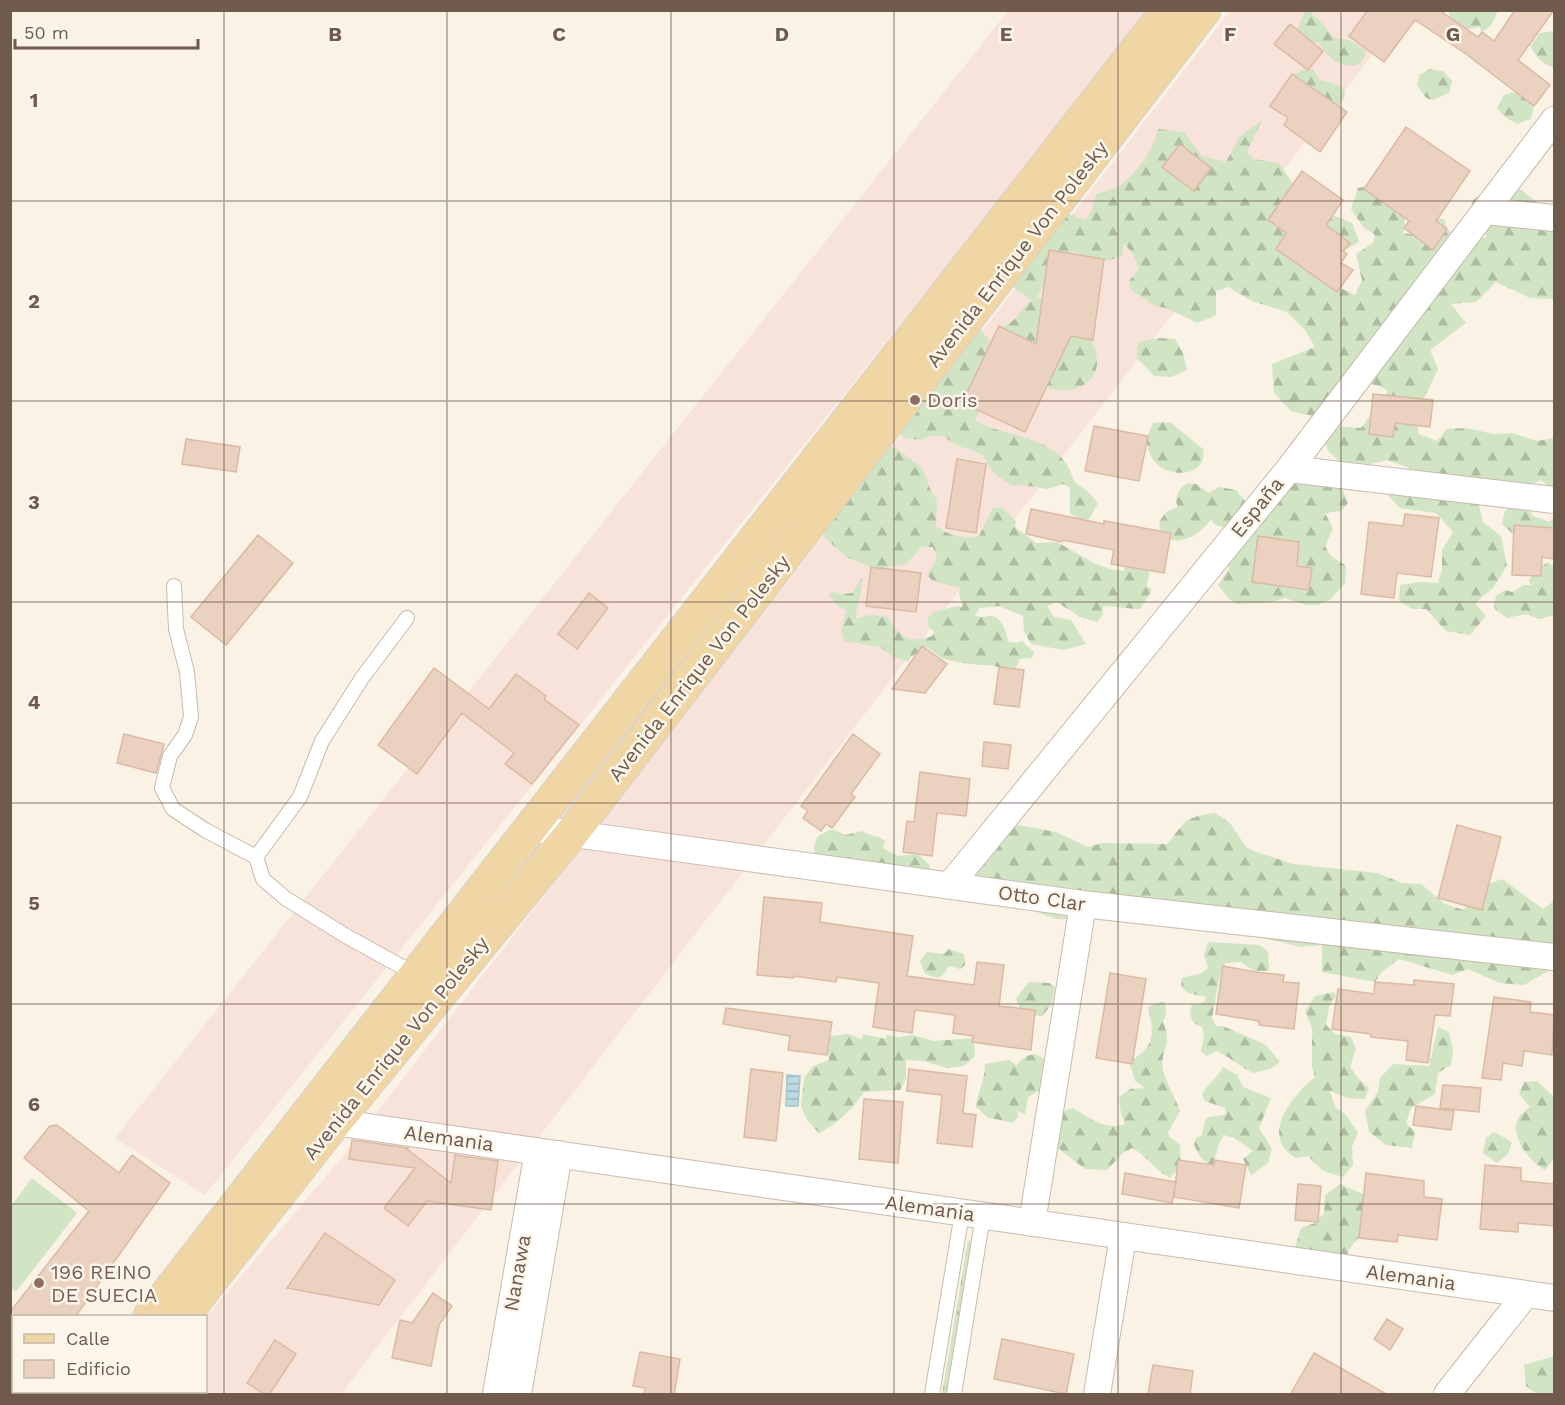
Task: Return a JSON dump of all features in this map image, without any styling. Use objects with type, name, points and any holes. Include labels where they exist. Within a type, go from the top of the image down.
[{"type":"main road","name":"Avenida Enrique Von Polesky","points":[[184,1315],[320,1120],[417,975],[1168,10]]},
{"type":"main road","name":"Avenida Enrique Von Polesky","points":[[152,1315],[572,833],[1204,10]]},
{"type":"street","name":"España","points":[[950,885],[1288,469],[1554,120]]},
{"type":"street","points":[[1485,212],[1554,218]]},
{"type":"street","points":[[1288,469],[1554,500]]},
{"type":"street","name":"Otto Clar","points":[[531,828],[1083,903],[1554,957]]},
{"type":"street","points":[[1032,1223],[1083,903]]},
{"type":"street","name":"Alemania","points":[[320,1120],[1554,1298]]},
{"type":"street","name":"Nanawa","points":[[496,1395],[548,1153]]},
{"type":"street","name":"Nanawa","points":[[518,1395],[548,1153]]},
{"type":"street","points":[[1097,1395],[1123,1237]]},
{"type":"street","points":[[1447,1395],[1526,1294]]},
{"type":"lane","points":[[174,586],[176,629],[187,672],[191,717],[185,735],[170,756],[162,788],[173,809],[205,830],[256,857],[263,879],[285,898],[346,936],[417,975]]},
{"type":"lane","points":[[256,857],[300,797],[322,741],[362,678],[407,618]]},
{"type":"lane","points":[[932,1395],[973,1214]]},
{"type":"lane","points":[[954,1395],[973,1214]]},
{"type":"shaded area","points":[[1008,11],[1150,11],[205,1195],[115,1138]]},
{"type":"shaded area","points":[[1230,11],[1406,11],[341,1394],[139,1394],[207,1393],[207,1316],[339,1161]]},
{"type":"green space","points":[[1305,11],[1312,11],[1312,14],[1334,38],[1350,40],[1365,50],[1360,62],[1352,65],[1339,63],[1330,57],[1319,43],[1309,41],[1304,37],[1297,29]]},
{"type":"green space","points":[[1449,11],[1498,11],[1491,26],[1482,32],[1480,27],[1456,28],[1449,19]]},
{"type":"green space","points":[[1554,31],[1554,68],[1540,60],[1530,46],[1540,33]]},
{"type":"green space","points":[[1313,69],[1319,80],[1342,87],[1344,90],[1345,95],[1339,108],[1289,76]]},
{"type":"green space","points":[[1430,69],[1443,71],[1452,81],[1449,93],[1433,100],[1426,98],[1417,85],[1419,75]]},
{"type":"green space","points":[[1518,91],[1534,106],[1531,119],[1517,124],[1505,117],[1497,108],[1504,95]]},
{"type":"green space","points":[[1262,120],[1247,152],[1254,159],[1279,163],[1299,193],[1326,212],[1352,223],[1359,242],[1344,251],[1336,286],[1355,295],[1362,280],[1356,254],[1373,243],[1375,235],[1363,227],[1351,209],[1358,188],[1386,182],[1406,213],[1403,233],[1415,235],[1427,219],[1444,219],[1447,229],[1462,242],[1487,237],[1471,202],[1495,182],[1523,191],[1554,216],[1554,299],[1530,298],[1496,282],[1476,302],[1451,304],[1466,323],[1430,350],[1438,369],[1415,410],[1419,434],[1437,441],[1447,429],[1467,428],[1493,434],[1512,433],[1537,441],[1554,438],[1554,491],[1541,480],[1524,488],[1477,498],[1483,522],[1501,536],[1507,566],[1493,588],[1475,603],[1486,616],[1470,635],[1446,631],[1426,609],[1412,609],[1399,600],[1400,585],[1422,582],[1438,583],[1442,570],[1442,550],[1453,532],[1436,513],[1400,508],[1386,493],[1423,473],[1387,460],[1363,466],[1341,463],[1328,451],[1322,433],[1334,426],[1361,428],[1388,391],[1380,386],[1361,382],[1317,417],[1291,411],[1274,393],[1272,364],[1315,347],[1305,330],[1287,312],[1252,301],[1228,287],[1216,291],[1216,315],[1198,323],[1166,308],[1155,306],[1131,290],[1129,281],[1139,269],[1133,254],[1124,243],[1121,257],[1105,261],[1072,251],[1046,281],[1037,298],[1057,298],[1084,328],[1094,345],[1097,364],[1095,372],[1084,385],[1059,390],[1043,384],[1027,365],[1002,327],[1012,322],[1032,300],[1017,291],[1013,285],[1065,212],[1085,220],[1092,211],[1096,194],[1122,184],[1140,166],[1153,144],[1158,129],[1184,132],[1201,155],[1226,162],[1239,137]]},
{"type":"green space","points":[[971,324],[980,329],[996,348],[983,409],[977,413],[975,421],[1033,440],[1059,455],[1068,466],[1074,482],[1098,503],[1089,519],[1079,519],[1070,513],[1070,488],[1064,484],[1047,489],[1023,485],[1012,486],[996,475],[984,456],[978,452],[958,446],[943,436],[930,436],[921,440],[905,438],[892,427]]},
{"type":"green space","points":[[1158,338],[1175,339],[1183,353],[1187,370],[1171,377],[1154,376],[1137,358],[1138,342]]},
{"type":"green space","points":[[1170,422],[1203,449],[1203,460],[1189,472],[1178,473],[1167,470],[1150,455],[1147,439],[1153,423]]},
{"type":"green space","points":[[875,440],[899,450],[923,469],[930,489],[937,500],[936,526],[946,532],[962,537],[979,536],[993,507],[1003,508],[1016,521],[1015,527],[1036,543],[1057,542],[1094,563],[1113,570],[1124,571],[1127,549],[1150,566],[1147,586],[1152,590],[1140,609],[1103,606],[1103,614],[1097,622],[1080,617],[1057,602],[1047,606],[1054,617],[1071,620],[1086,644],[1063,650],[1031,644],[1024,631],[1023,616],[999,606],[980,608],[975,615],[994,616],[1003,625],[1009,642],[1022,641],[1034,652],[1032,658],[1020,659],[1014,672],[991,665],[945,659],[925,647],[908,662],[893,657],[880,647],[844,641],[841,630],[847,610],[838,606],[829,595],[832,592],[852,593],[862,577],[856,619],[869,615],[886,616],[900,633],[910,639],[932,636],[934,632],[928,625],[928,618],[933,612],[957,606],[963,607],[959,595],[960,588],[933,581],[927,575],[937,559],[933,547],[922,547],[906,564],[877,569],[848,558],[825,538],[816,505]]},
{"type":"green space","points":[[1274,477],[1341,486],[1348,503],[1341,511],[1325,513],[1333,528],[1325,546],[1330,555],[1346,566],[1345,583],[1331,599],[1318,605],[1307,605],[1285,598],[1271,602],[1238,604],[1229,599],[1218,585],[1229,569],[1225,556],[1238,527],[1220,526],[1211,520],[1189,538],[1170,540],[1162,537],[1159,522],[1166,512],[1178,507],[1176,500],[1178,493],[1188,483],[1196,484],[1209,493],[1219,487],[1236,490],[1245,501],[1245,513]]},
{"type":"green space","points":[[1515,505],[1527,507],[1533,516],[1550,522],[1554,516],[1554,534],[1512,533],[1502,524],[1505,510]]},
{"type":"green space","points":[[1548,562],[1554,567],[1554,615],[1539,619],[1526,614],[1507,618],[1496,610],[1494,606],[1496,596],[1505,590],[1512,592],[1524,585],[1531,585],[1529,581],[1535,571]]},
{"type":"green space","points":[[1215,813],[1230,823],[1246,847],[1254,851],[1293,864],[1377,873],[1402,883],[1421,884],[1445,904],[1464,910],[1479,890],[1502,879],[1543,909],[1554,901],[1554,970],[1524,985],[1500,983],[1468,969],[1452,975],[1399,959],[1382,972],[1375,982],[1322,972],[1322,945],[1301,947],[1247,934],[1111,919],[1056,919],[983,892],[965,859],[997,821],[1056,832],[1088,847],[1102,843],[1167,844],[1182,825],[1190,819]]},
{"type":"green space","points":[[829,830],[845,835],[862,831],[880,838],[885,841],[883,848],[898,856],[918,854],[930,866],[930,872],[814,855],[817,837]]},
{"type":"green space","points":[[1208,942],[1260,945],[1268,952],[1269,971],[1255,971],[1240,962],[1225,963],[1219,979],[1212,1018],[1216,1026],[1223,1026],[1266,1045],[1280,1062],[1272,1068],[1253,1073],[1217,1051],[1207,1056],[1201,1051],[1204,1036],[1202,1027],[1193,1021],[1190,1012],[1192,1005],[1205,1001],[1206,997],[1188,993],[1181,987],[1182,978],[1202,973],[1208,968],[1204,955]]},
{"type":"green space","points":[[949,949],[964,954],[965,965],[960,969],[949,966],[942,976],[937,978],[925,974],[920,961],[927,952],[944,954]]},
{"type":"green space","points":[[1029,982],[1049,983],[1055,987],[1052,1004],[1042,1016],[1022,1015],[1016,998]]},
{"type":"green space","points":[[1334,992],[1336,996],[1329,1006],[1326,1025],[1335,1034],[1351,1037],[1356,1049],[1350,1067],[1369,1088],[1365,1099],[1348,1098],[1330,1091],[1335,1107],[1346,1115],[1358,1133],[1352,1147],[1353,1165],[1343,1177],[1323,1171],[1308,1156],[1296,1158],[1285,1149],[1280,1139],[1283,1116],[1289,1105],[1315,1077],[1312,1066],[1312,1028],[1305,1011],[1315,996]]},
{"type":"green space","points":[[1163,1001],[1166,1006],[1163,1022],[1167,1043],[1162,1063],[1163,1070],[1180,1111],[1168,1132],[1169,1136],[1180,1145],[1181,1166],[1170,1178],[1132,1148],[1123,1153],[1107,1170],[1085,1169],[1053,1144],[1055,1114],[1073,1108],[1104,1125],[1125,1124],[1119,1097],[1130,1089],[1145,1088],[1135,1081],[1129,1061],[1144,1050],[1151,1038],[1148,1007]]},
{"type":"green space","points":[[1438,1027],[1449,1032],[1453,1049],[1451,1065],[1438,1073],[1435,1094],[1411,1108],[1406,1123],[1415,1132],[1412,1148],[1386,1145],[1369,1132],[1365,1111],[1378,1092],[1380,1078],[1393,1064],[1429,1066]]},
{"type":"green space","points":[[848,1034],[862,1039],[863,1034],[886,1039],[887,1035],[898,1037],[913,1035],[933,1041],[974,1038],[975,1056],[964,1066],[947,1068],[924,1061],[906,1060],[906,1079],[900,1090],[864,1092],[844,1116],[819,1133],[807,1120],[801,1106],[804,1078],[813,1066],[829,1060],[830,1036]]},
{"type":"green space","points":[[1036,1054],[1049,1062],[1050,1084],[1028,1097],[1025,1114],[1017,1111],[1018,1117],[1013,1123],[987,1117],[976,1107],[985,1064],[1009,1060],[1016,1065],[1026,1056]]},
{"type":"green space","points":[[1223,1067],[1237,1075],[1243,1087],[1271,1098],[1259,1128],[1272,1149],[1268,1163],[1251,1175],[1243,1159],[1253,1151],[1234,1138],[1224,1135],[1219,1143],[1213,1165],[1203,1160],[1194,1144],[1196,1138],[1202,1135],[1205,1122],[1209,1117],[1226,1114],[1225,1108],[1205,1101],[1202,1094]]},
{"type":"green space","points":[[1537,1081],[1554,1097],[1554,1159],[1545,1170],[1527,1154],[1516,1132],[1519,1117],[1530,1107],[1519,1094],[1524,1082]]},
{"type":"green space","points":[[1494,1132],[1512,1142],[1508,1154],[1497,1163],[1483,1153],[1486,1138]]},
{"type":"green space","points":[[32,1178],[77,1213],[16,1292],[11,1288],[11,1206]]},
{"type":"green space","points":[[1340,1184],[1367,1198],[1361,1234],[1350,1248],[1346,1258],[1306,1262],[1295,1247],[1301,1228],[1315,1223],[1324,1213],[1325,1195]]},
{"type":"green space","points":[[968,1240],[971,1242],[946,1394],[942,1394]]},
{"type":"green space","points":[[1554,1356],[1554,1394],[1537,1394],[1526,1386],[1524,1365]]},
{"type":"water","points":[[787,1075],[800,1076],[798,1106],[786,1106]]},
{"type":"building","points":[[1368,10],[1439,10],[1478,37],[1482,32],[1494,41],[1515,10],[1554,10],[1518,60],[1550,85],[1534,106],[1466,54],[1415,20],[1384,62],[1349,36]]},
{"type":"building","points":[[1290,24],[1323,51],[1308,70],[1274,44]]},
{"type":"building","points":[[1292,74],[1347,112],[1320,152],[1284,125],[1288,118],[1270,106]]},
{"type":"building","points":[[1406,127],[1470,171],[1436,221],[1447,229],[1433,250],[1404,228],[1409,221],[1364,189]]},
{"type":"building","points":[[1180,144],[1211,168],[1194,191],[1162,167]]},
{"type":"building","points":[[1302,171],[1343,200],[1326,225],[1350,243],[1343,251],[1347,254],[1341,263],[1353,270],[1337,292],[1276,249],[1286,233],[1268,220]]},
{"type":"building","points":[[1049,250],[1104,259],[1093,340],[1071,336],[1025,432],[962,403],[999,326],[1036,344]]},
{"type":"building","points":[[1373,394],[1433,400],[1430,427],[1395,423],[1393,437],[1369,434]]},
{"type":"building","points":[[1094,426],[1148,436],[1139,481],[1085,471]]},
{"type":"building","points":[[186,439],[240,447],[236,472],[182,464]]},
{"type":"building","points":[[957,459],[986,464],[976,533],[946,528]]},
{"type":"building","points":[[1031,509],[1104,524],[1104,521],[1171,533],[1164,573],[1111,564],[1114,550],[1026,534]]},
{"type":"building","points":[[1405,514],[1439,518],[1431,577],[1397,573],[1394,598],[1361,594],[1369,522],[1403,526]]},
{"type":"building","points":[[1514,525],[1554,528],[1554,559],[1542,557],[1541,576],[1512,575]]},
{"type":"building","points":[[258,535],[293,563],[226,645],[191,617]]},
{"type":"building","points":[[1258,536],[1299,542],[1297,566],[1312,568],[1309,590],[1252,582]]},
{"type":"building","points":[[871,567],[921,573],[916,612],[866,606]]},
{"type":"building","points":[[589,593],[608,608],[577,649],[558,634]]},
{"type":"building","points":[[922,646],[947,664],[925,693],[892,689]]},
{"type":"building","points":[[999,667],[1024,670],[1019,707],[994,704]]},
{"type":"building","points":[[434,668],[489,709],[516,674],[546,696],[544,699],[579,725],[532,784],[505,764],[514,753],[462,713],[417,774],[378,745]]},
{"type":"building","points":[[124,734],[164,744],[156,773],[117,763]]},
{"type":"building","points":[[853,734],[880,754],[851,794],[855,797],[832,828],[826,824],[821,831],[803,818],[808,811],[801,806]]},
{"type":"building","points":[[984,742],[1011,745],[1008,769],[982,766]]},
{"type":"building","points":[[920,772],[970,779],[966,816],[937,813],[932,856],[903,852],[907,821],[914,822]]},
{"type":"building","points":[[1457,825],[1501,837],[1482,910],[1438,898]]},
{"type":"building","points":[[764,897],[822,903],[820,922],[913,936],[907,976],[974,985],[977,962],[1004,965],[999,1006],[1035,1010],[1031,1050],[972,1042],[973,1036],[953,1033],[955,1015],[915,1010],[912,1033],[873,1027],[879,983],[837,977],[836,982],[794,976],[794,978],[757,975]]},
{"type":"building","points":[[1223,966],[1284,975],[1283,982],[1299,983],[1294,1029],[1259,1025],[1259,1021],[1216,1014]]},
{"type":"building","points":[[1110,973],[1146,979],[1132,1064],[1096,1058]]},
{"type":"building","points":[[1414,980],[1454,984],[1450,1016],[1435,1015],[1428,1063],[1406,1060],[1408,1041],[1371,1037],[1371,1034],[1332,1029],[1338,989],[1374,994],[1375,982],[1414,985]]},
{"type":"building","points":[[1494,997],[1531,1002],[1530,1012],[1554,1015],[1552,1055],[1524,1051],[1522,1066],[1503,1063],[1501,1080],[1482,1078]]},
{"type":"building","points":[[726,1008],[832,1022],[827,1055],[788,1050],[790,1036],[723,1024]]},
{"type":"building","points":[[751,1069],[783,1073],[776,1141],[744,1137]]},
{"type":"building","points":[[909,1069],[967,1076],[963,1113],[976,1115],[972,1147],[937,1143],[942,1095],[907,1091]]},
{"type":"building","points":[[1443,1085],[1481,1088],[1479,1112],[1440,1108]]},
{"type":"building","points":[[864,1099],[903,1102],[898,1163],[859,1159]]},
{"type":"building","points":[[1416,1106],[1454,1111],[1451,1130],[1413,1125]]},
{"type":"building","points":[[57,1125],[119,1173],[132,1155],[170,1183],[76,1315],[12,1315],[10,1317],[10,1312],[89,1211],[24,1158],[50,1126]]},
{"type":"building","points":[[352,1140],[408,1148],[451,1183],[455,1155],[498,1161],[491,1210],[427,1201],[408,1226],[384,1208],[415,1168],[349,1159]]},
{"type":"building","points":[[1178,1160],[1214,1165],[1215,1160],[1246,1165],[1239,1208],[1174,1197]]},
{"type":"building","points":[[1485,1165],[1521,1168],[1521,1181],[1554,1184],[1554,1226],[1518,1223],[1518,1232],[1480,1229]]},
{"type":"building","points":[[1125,1173],[1176,1182],[1172,1203],[1122,1194]]},
{"type":"building","points":[[1366,1173],[1424,1181],[1424,1197],[1442,1199],[1437,1240],[1398,1235],[1397,1242],[1359,1238]]},
{"type":"building","points":[[1298,1184],[1321,1186],[1318,1222],[1295,1220]]},
{"type":"building","points":[[325,1233],[395,1280],[379,1305],[287,1288]]},
{"type":"building","points":[[433,1293],[452,1306],[439,1325],[431,1366],[392,1358],[400,1320],[412,1323]]},
{"type":"building","points":[[1387,1319],[1403,1329],[1390,1350],[1374,1339]]},
{"type":"building","points":[[1002,1339],[1074,1354],[1066,1394],[994,1379]]},
{"type":"building","points":[[275,1340],[296,1354],[269,1395],[266,1395],[247,1383]]},
{"type":"building","points":[[640,1352],[680,1359],[674,1395],[644,1395],[645,1388],[633,1386]]},
{"type":"building","points":[[1314,1353],[1388,1395],[1290,1395]]},
{"type":"building","points":[[1153,1365],[1193,1371],[1190,1395],[1148,1395]]},
{"type":"place","name":"Doris","points":[[915,400]]},
{"type":"place","name":"196 REINO DE SUECIA","points":[[39,1283]]}]
